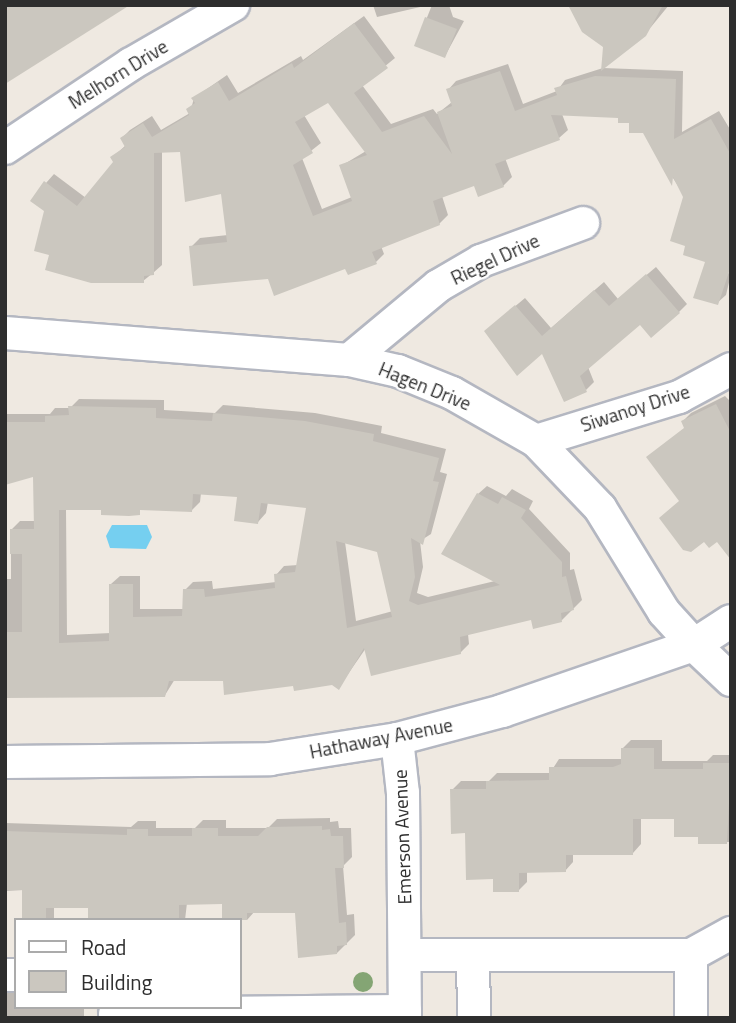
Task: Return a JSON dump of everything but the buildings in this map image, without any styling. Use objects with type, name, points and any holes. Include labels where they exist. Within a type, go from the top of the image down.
[{"type":"street","name":"Melhorn Drive","points":[[5,148],[131,64],[233,5]]},
{"type":"street","name":"Riegel Drive","points":[[349,360],[449,280],[502,252],[583,223]]},
{"type":"street","name":"Hagen Drive","points":[[5,333],[349,360],[398,372],[452,393],[536,441],[600,508],[664,612],[694,645]]},
{"type":"street","name":"Siwanoy Drive","points":[[536,441],[679,397],[731,369]]},
{"type":"street","name":"Hathaway Avenue","points":[[5,762],[270,759],[397,739],[502,711],[694,645],[731,621]]},
{"type":"street","points":[[694,645],[731,680]]},
{"type":"street","name":"Emerson Avenue","points":[[397,739],[403,793],[405,1014]]},
{"type":"street","points":[[405,945],[473,955],[691,955],[731,933]]},
{"type":"street","points":[[473,955],[474,1018]]},
{"type":"street","points":[[691,955],[691,1018]]},
{"type":"street","points":[[115,1013],[405,1014]]},
{"type":"water","points":[[112,525],[147,525],[152,537],[146,549],[110,548],[106,536]]}]
